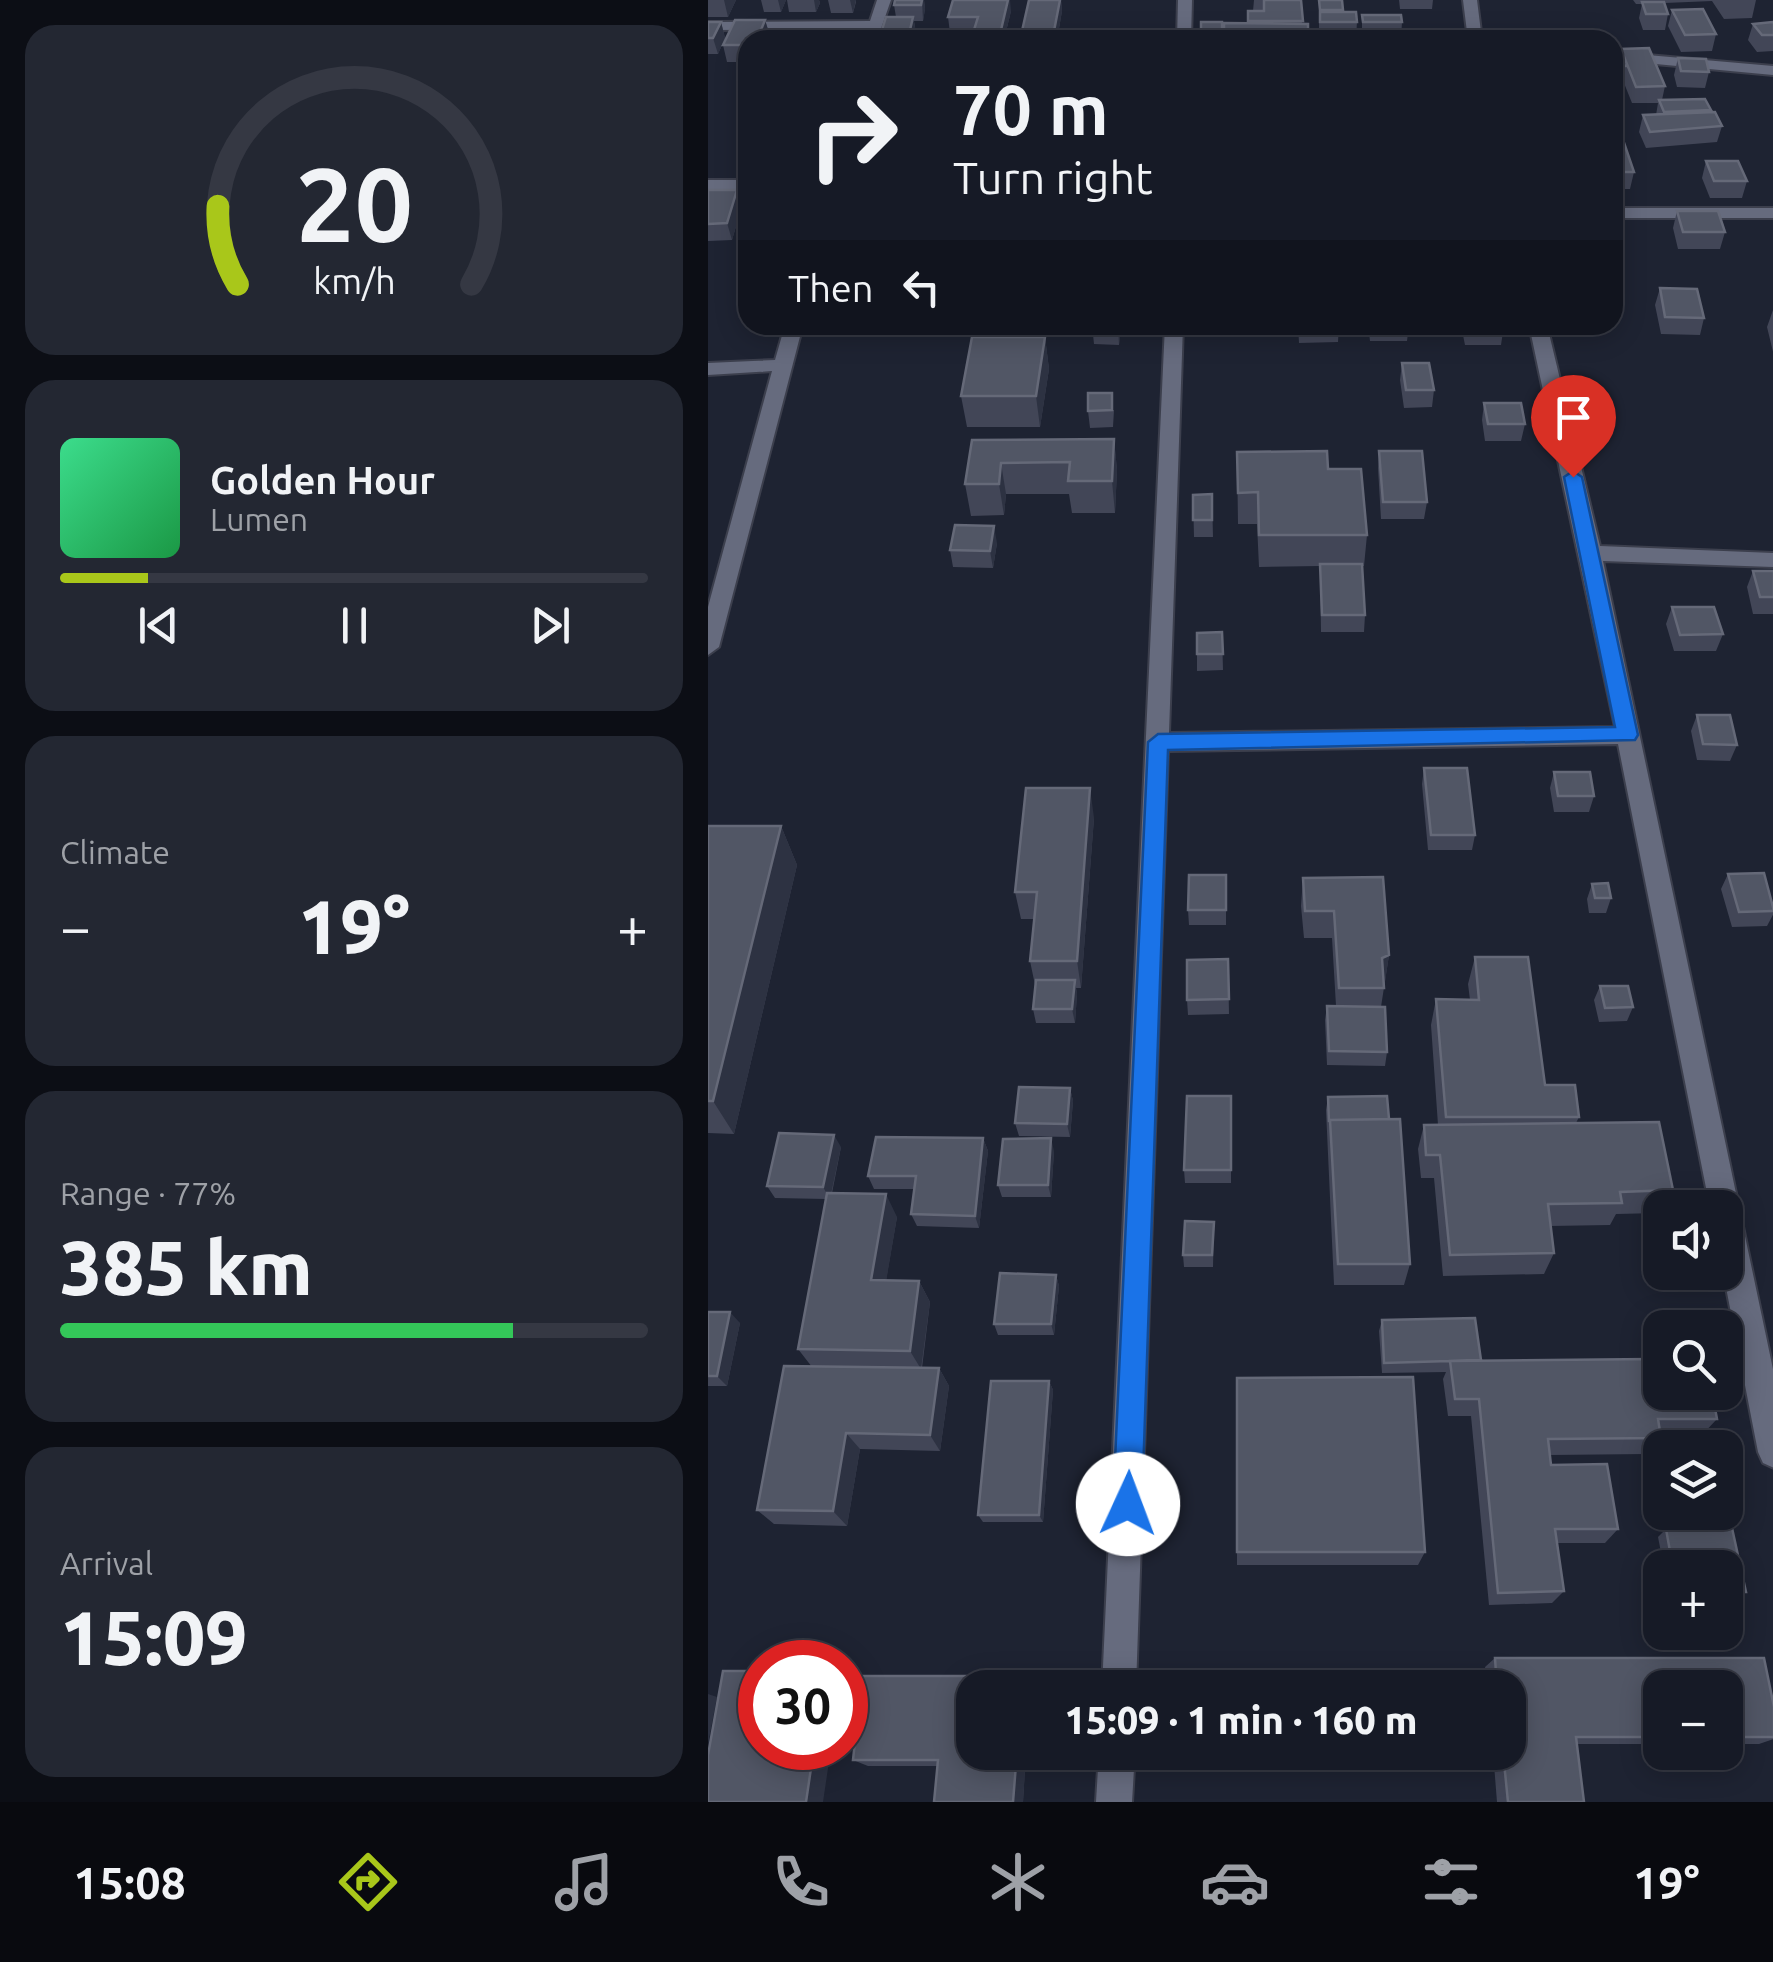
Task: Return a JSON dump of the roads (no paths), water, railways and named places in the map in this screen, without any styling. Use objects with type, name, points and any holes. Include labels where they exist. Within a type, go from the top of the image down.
[{"type":"street","points":[[873,30],[884,0]]},
{"type":"street","points":[[1184,30],[1186,0]]},
{"type":"street","points":[[1470,0],[1474,30]]},
{"type":"street","points":[[708,26],[817,30]]},
{"type":"street","points":[[1623,57],[1774,71]]},
{"type":"street","points":[[708,186],[738,185]]},
{"type":"street","points":[[1623,213],[1774,213]]},
{"type":"street","points":[[708,647],[791,335]]},
{"type":"street","points":[[1121,1670],[1174,335]]},
{"type":"street","points":[[1540,335],[1591,553],[1720,1190]]},
{"type":"street","points":[[708,368],[783,365]]},
{"type":"street","points":[[1591,553],[1774,560]]},
{"type":"street","points":[[1158,742],[1627,735]]},
{"type":"street","points":[[1743,1267],[1760,1318],[1774,1452]]},
{"type":"street","points":[[1114,1802],[1115,1770]]}]
